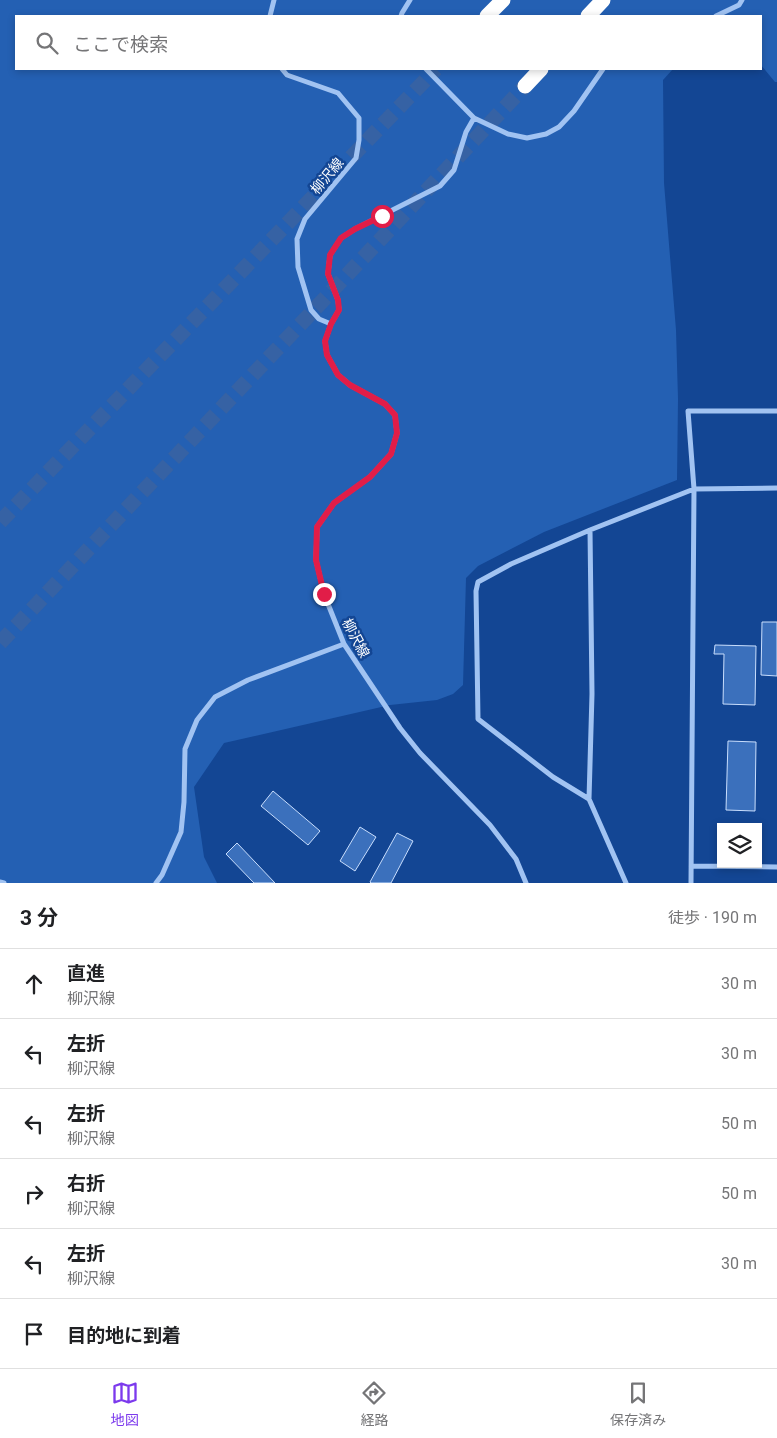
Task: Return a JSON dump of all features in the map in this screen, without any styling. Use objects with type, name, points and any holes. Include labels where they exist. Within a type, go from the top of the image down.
[{"type":"highway","points":[[488,15],[503,0]]},
{"type":"highway","points":[[589,15],[603,0]]},
{"type":"highway","points":[[525,86],[540,70]]},
{"type":"street","points":[[270,15],[274,0]]},
{"type":"street","points":[[402,15],[410,0]]},
{"type":"street","points":[[718,15],[739,5],[742,0]]},
{"type":"street","name":"柳沢線","points":[[283,70],[287,75],[338,93],[359,118],[359,140],[356,158],[305,219],[297,239],[298,267],[311,310],[319,319],[331,324]]},
{"type":"street","points":[[427,70],[474,118],[508,134],[527,138],[546,134],[559,127],[574,111],[602,70]]},
{"type":"street","name":"柳沢線","points":[[474,118],[466,132],[454,170],[440,186],[355,229],[341,238],[330,255],[328,274],[338,300],[339,310],[331,324],[325,341],[327,355],[338,375],[350,385],[385,404],[395,415],[397,433],[391,454],[370,477],[334,503],[317,527],[316,560],[324,594],[344,644],[400,728],[420,753],[495,831],[516,859],[526,883]]},
{"type":"street","points":[[690,883],[694,489],[688,411],[777,411]]},
{"type":"street","points":[[588,799],[553,777],[478,719],[476,591],[478,582],[590,530],[694,489],[748,490],[777,488]]},
{"type":"street","points":[[590,530],[592,694],[588,799],[626,883]]},
{"type":"street","points":[[156,883],[162,875],[181,832],[184,802],[185,748],[197,720],[215,697],[248,680],[344,644]]},
{"type":"street","points":[[690,866],[777,867]]},
{"type":"street","points":[[0,882],[4,883]]},
{"type":"shaded area","points":[[0,0],[777,0],[777,82],[762,66],[762,15],[15,15],[15,70],[672,70],[663,80],[664,183],[676,330],[678,399],[677,480],[544,532],[478,566],[466,578],[463,685],[453,694],[437,700],[390,705],[224,743],[194,787],[204,857],[217,883],[0,883]]},
{"type":"building","points":[[762,622],[777,622],[777,676],[761,675]]},
{"type":"building","points":[[715,645],[756,646],[755,705],[723,704],[724,654],[714,654]]},
{"type":"building","points":[[728,741],[756,742],[755,811],[726,810]]},
{"type":"building","points":[[273,791],[320,831],[308,845],[261,806]]},
{"type":"building","points":[[360,827],[376,837],[355,871],[340,861]]},
{"type":"building","points":[[397,833],[413,841],[391,883],[371,883],[370,882]]},
{"type":"building","points":[[237,843],[275,883],[254,883],[226,854]]},
{"type":"tunnel","points":[[0,522],[435,70]]},
{"type":"tunnel","points":[[0,643],[525,86]]},
{"type":"route","points":[[324,594],[316,560],[317,527],[334,503],[370,477],[391,454],[397,433],[395,415],[385,404],[350,385],[338,375],[327,355],[325,341],[331,324],[339,310],[338,300],[328,274],[330,255],[341,238],[382,216]]}]
